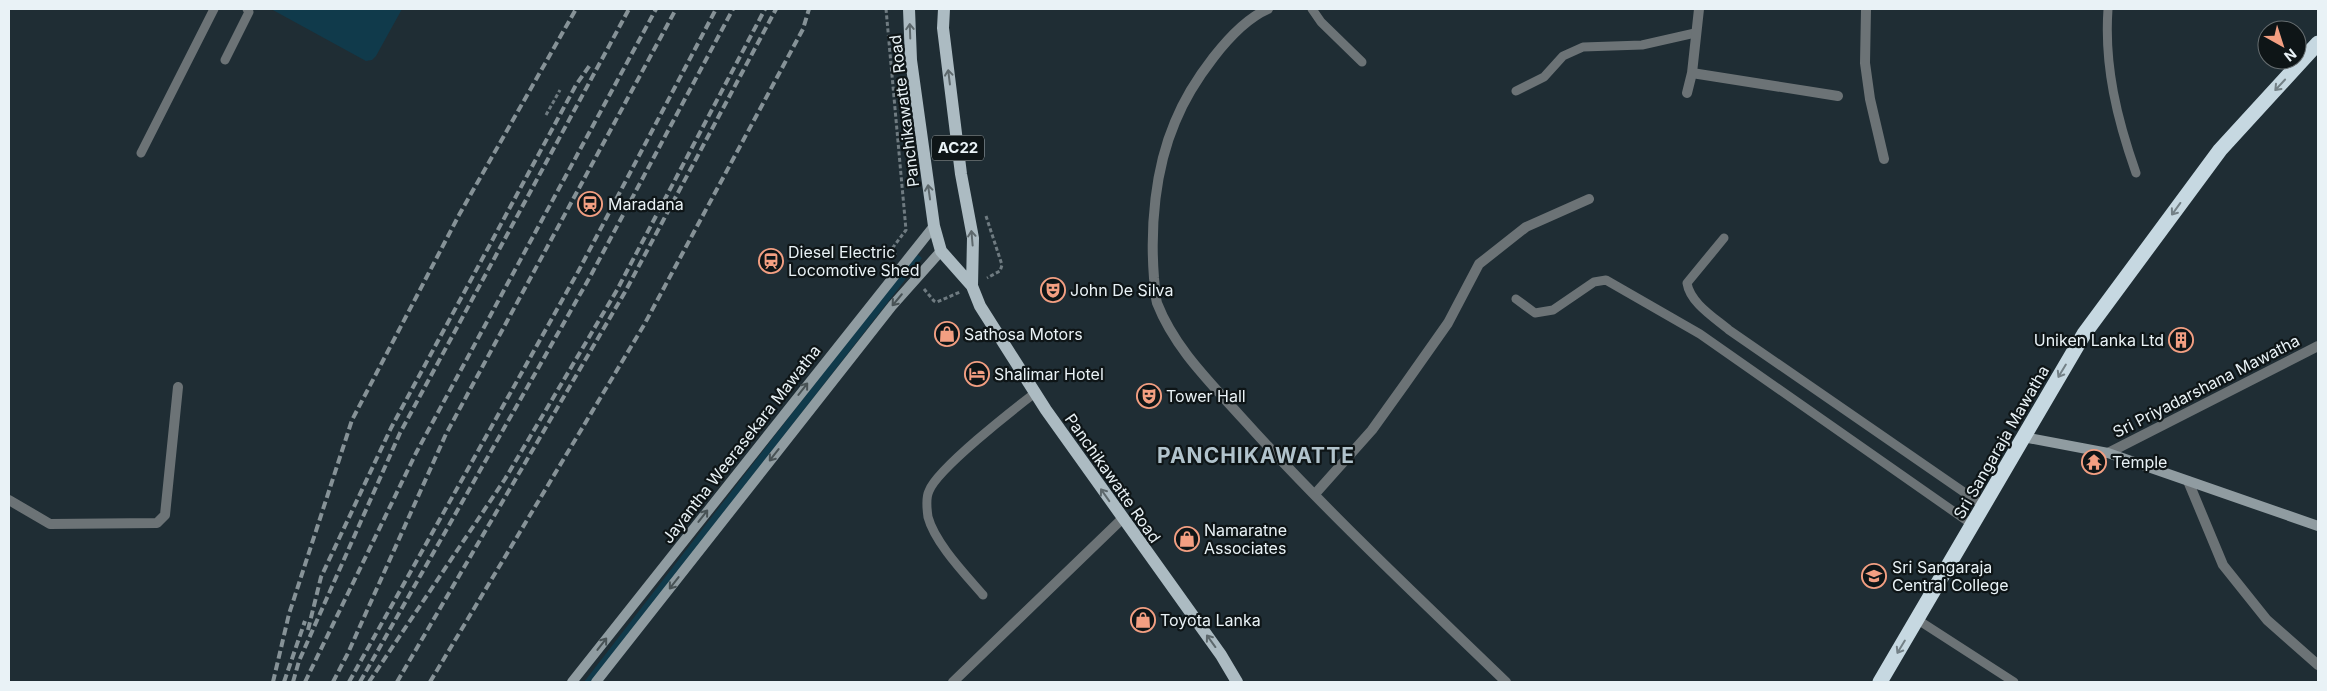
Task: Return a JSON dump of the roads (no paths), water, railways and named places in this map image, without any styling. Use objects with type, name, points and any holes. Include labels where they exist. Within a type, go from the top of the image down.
[{"type":"highway","name":"Sri Sangaraja Mawatha","points":[[1880,682],[2084,334],[2220,150],[2318,43]]},
{"type":"main road","name":"Panchikawatte Road","points":[[909,9],[911,60],[934,226],[941,251],[972,286],[980,306],[1035,393],[1122,519],[1221,655],[1237,682]]},
{"type":"main road","name":"Panchikawatte Road","points":[[944,9],[944,28],[961,174],[973,238],[972,286]]},
{"type":"main road","name":"Jayantha Weerasekara Mawatha","points":[[572,682],[934,226]]},
{"type":"main road","name":"Jayantha Weerasekara Mawatha","points":[[596,682],[735,504],[916,278],[941,251]]},
{"type":"main road","points":[[2023,437],[2108,453],[2318,526]]},
{"type":"street","points":[[1687,93],[1692,73],[1699,9]]},
{"type":"street","points":[[1866,9],[1865,63],[1870,99],[1884,158]]},
{"type":"street","points":[[1262,10],[1206,66],[1190,90],[1169,136],[1159,180],[1153,233],[1156,301],[1172,335],[1274,454],[1506,682]]},
{"type":"street","points":[[1692,73],[1838,96]]},
{"type":"street","points":[[1315,494],[1372,430],[1400,392],[1448,323],[1479,264],[1526,227],[1589,199]]},
{"type":"street","name":"Sri Priyadarshana Mawatha","points":[[2108,453],[2318,346]]},
{"type":"street","points":[[9,500],[50,524],[157,523],[165,515],[178,387]]},
{"type":"street","points":[[2188,480],[2222,565],[2267,620],[2318,665]]},
{"type":"street","points":[[953,682],[1122,519]]},
{"type":"lane","points":[[141,153],[214,9]]},
{"type":"lane","points":[[225,60],[249,12],[247,9]]},
{"type":"lane","points":[[1312,9],[1321,22],[1362,62]]},
{"type":"lane","points":[[2108,9],[2106,29],[2115,108],[2136,173]]},
{"type":"lane","points":[[1516,91],[1544,78],[1563,56],[1583,47],[1642,45],[1695,33]]},
{"type":"lane","points":[[1724,238],[1687,283],[1688,292],[1697,303],[1729,330],[1984,506]]},
{"type":"lane","points":[[1516,299],[1535,314],[1553,310],[1594,282],[1606,280],[1700,334],[1973,526]]},
{"type":"lane","points":[[983,595],[934,533],[928,516],[928,492],[947,469],[999,421],[1035,393]]},
{"type":"lane","points":[[1918,620],[2014,682]]},
{"type":"railway","points":[[273,682],[289,614],[352,420],[459,215],[576,9]]},
{"type":"railway","points":[[293,682],[299,661],[400,433],[629,9]]},
{"type":"railway","points":[[305,682],[416,453],[656,9]]},
{"type":"railway","points":[[333,682],[348,653],[446,434],[676,9]]},
{"type":"railway","points":[[349,682],[579,270],[716,9]]},
{"type":"railway","points":[[360,682],[591,275],[733,9]]},
{"type":"railway","points":[[369,682],[505,479],[617,290],[765,9]]},
{"type":"railway","points":[[397,682],[625,292],[776,9]]},
{"type":"railway","points":[[430,682],[644,325],[803,29],[809,9]]},
{"type":"railway","points":[[308,630],[321,577],[391,428],[576,85],[590,65]]},
{"type":"railway","points":[[284,682],[305,621]]},
{"type":"place","name":"Maradana","points":[[590,204]]},
{"type":"place","name":"Diesel Electric Locomotive Shed","points":[[771,261]]},
{"type":"place","name":"John De Silva","points":[[1053,290]]},
{"type":"place","name":"Sathosa Motors","points":[[947,334]]},
{"type":"place","name":"Uniken Lanka Ltd","points":[[2181,340]]},
{"type":"place","name":"Shalimar Hotel","points":[[977,374]]},
{"type":"place","name":"Tower Hall","points":[[1149,396]]},
{"type":"place","name":"Temple","points":[[2094,462]]},
{"type":"place","name":"Namaratne Associates","points":[[1187,539]]},
{"type":"place","name":"Sri Sangaraja Central College","points":[[1874,576]]},
{"type":"place","name":"Toyota Lanka","points":[[1143,620]]},
{"type":"district","name":"PANCHIKAWATTE","points":[[1256,456]]}]
